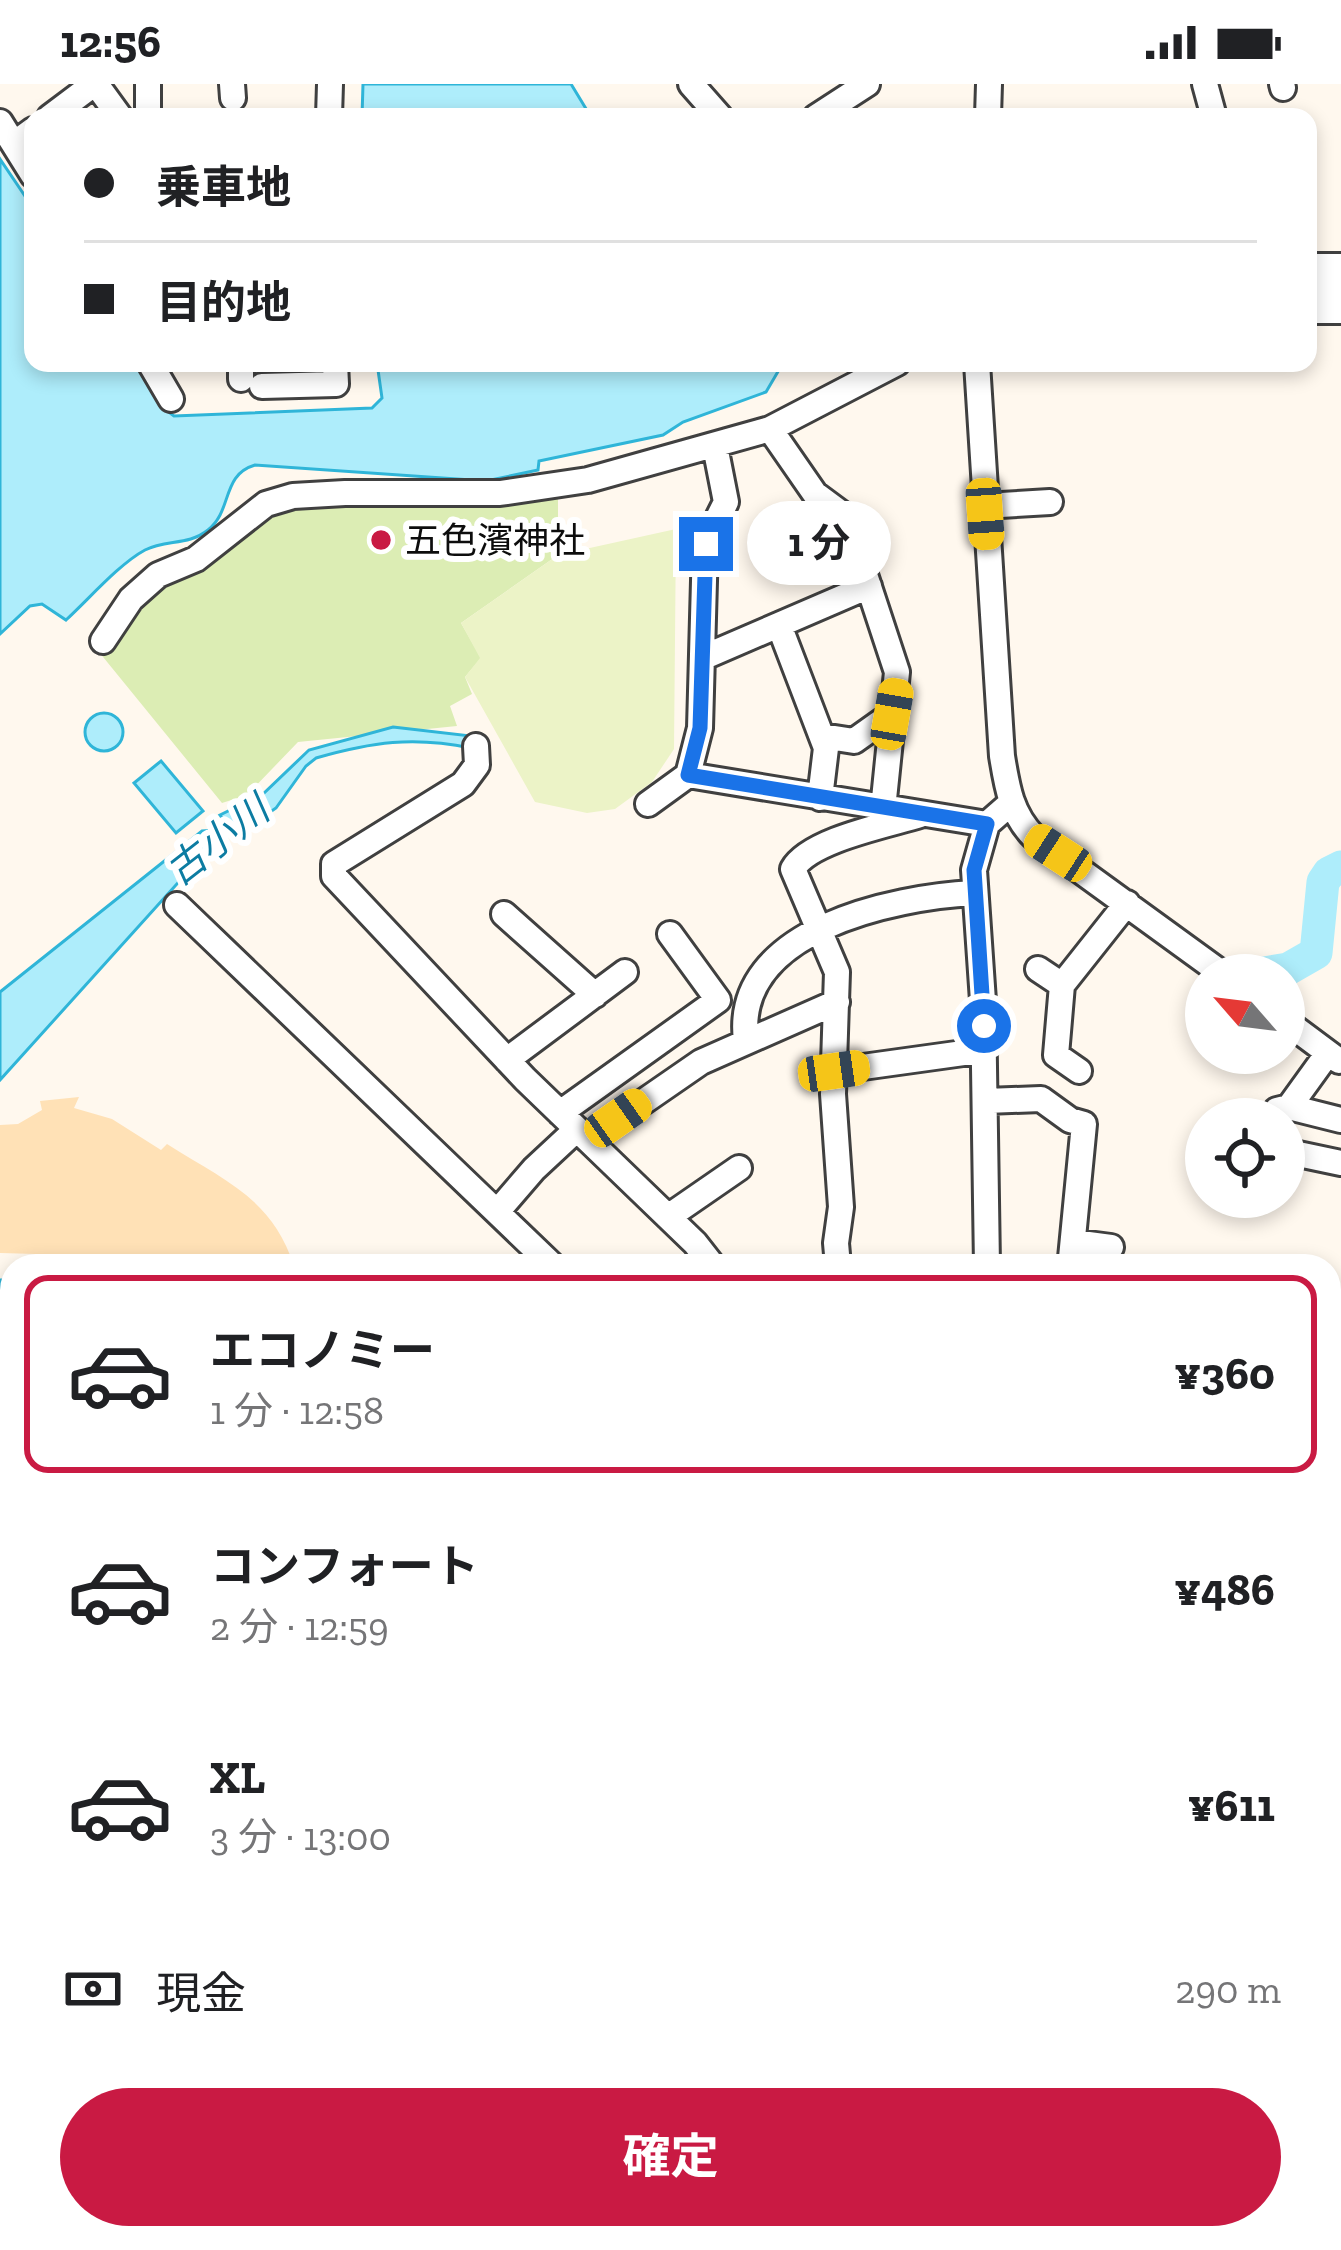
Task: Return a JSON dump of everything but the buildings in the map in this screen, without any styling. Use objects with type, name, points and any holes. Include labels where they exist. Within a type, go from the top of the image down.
[{"type":"street","points":[[62,108],[95,84],[113,108]]},
{"type":"street","points":[[691,84],[713,108]]},
{"type":"street","points":[[826,108],[852,88]]},
{"type":"street","points":[[0,122],[23,137]]},
{"type":"street","points":[[156,372],[171,399]]},
{"type":"street","points":[[248,376],[336,384],[335,372]]},
{"type":"street","points":[[103,641],[131,599],[158,575],[196,559],[266,504],[293,496],[346,493],[500,493],[588,480],[770,429],[880,372]]},
{"type":"street","points":[[978,372],[1002,756],[1011,803],[1020,824],[1034,837],[1196,954]]},
{"type":"street","points":[[770,429],[815,494],[846,517],[897,672],[883,808]]},
{"type":"street","points":[[648,804],[688,775],[700,728],[706,544],[726,502],[715,446]]},
{"type":"street","points":[[985,506],[1050,502]]},
{"type":"street","points":[[702,658],[869,586]]},
{"type":"street","points":[[778,625],[826,748],[820,798]]},
{"type":"street","points":[[822,736],[854,741],[892,714]]},
{"type":"street","points":[[476,746],[477,765],[463,784],[334,864],[334,876],[507,1060],[702,1254]]},
{"type":"street","points":[[688,775],[987,824]]},
{"type":"street","points":[[987,1254],[985,1051],[974,893],[978,848],[987,824],[1011,803]]},
{"type":"street","points":[[837,1254],[842,1207],[834,1071],[837,972],[794,869],[815,848],[920,815]]},
{"type":"street","points":[[746,1040],[750,996],[766,968],[820,927],[930,895],[974,893]]},
{"type":"street","points":[[1078,1071],[1056,1055],[1063,986],[1127,903]]},
{"type":"street","points":[[177,904],[541,1254]]},
{"type":"street","points":[[503,914],[595,994]]},
{"type":"street","points":[[497,1212],[575,1127],[718,1000],[670,934]]},
{"type":"street","points":[[1038,969],[1063,986]]},
{"type":"street","points":[[507,1060],[625,972]]},
{"type":"street","points":[[575,1127],[746,1040],[837,1002]]},
{"type":"street","points":[[1296,1098],[1334,1057],[1305,1036]]},
{"type":"street","points":[[834,1071],[985,1051]]},
{"type":"street","points":[[986,1101],[1041,1099],[1084,1124],[1072,1250],[1111,1247]]},
{"type":"street","points":[[1305,1116],[1341,1120]]},
{"type":"street","points":[[1305,1155],[1341,1163]]},
{"type":"street","points":[[668,1217],[739,1168]]},
{"type":"green space","points":[[558,498],[558,555],[461,623],[481,658],[465,677],[472,694],[450,706],[457,726],[298,742],[247,795],[222,803],[99,652],[160,583],[266,512],[298,503]]},
{"type":"green space","points":[[676,529],[674,749],[652,782],[615,809],[587,813],[535,802],[465,677],[480,658],[461,623],[558,555]]},
{"type":"sand","points":[[79,1097],[74,1108],[112,1119],[161,1150],[167,1144],[244,1193],[273,1223],[289,1254],[0,1253],[0,1125],[18,1124],[42,1110],[40,1101]]},
{"type":"water","points":[[363,84],[571,84],[586,108],[362,108]]},
{"type":"water","points":[[0,159],[24,195],[24,372],[144,372],[162,407],[174,416],[372,408],[382,398],[378,372],[778,372],[766,392],[683,422],[663,435],[539,461],[538,470],[486,481],[255,465],[237,477],[208,530],[135,556],[66,620],[42,604],[30,606],[0,634]]},
{"type":"water","points":[[104,713],[118,718],[123,732],[118,746],[104,751],[90,746],[85,732],[90,718]]},
{"type":"water","points":[[393,727],[471,736],[471,748],[393,743],[316,758],[276,808],[263,817],[246,819],[212,845],[0,1080],[0,992],[202,831],[217,830],[225,822],[220,815],[263,794],[309,750]]},
{"type":"water","points":[[161,761],[203,811],[176,833],[134,783]]},
{"type":"waterway","name":"古小川","points":[[1305,959],[1316,953],[1323,882],[1341,867]]},
{"type":"place","name":"五色濱神社","points":[[381,540]]},
{"type":"route","points":[[706,544],[700,728],[688,775],[987,824],[974,870],[984,1026]]}]
